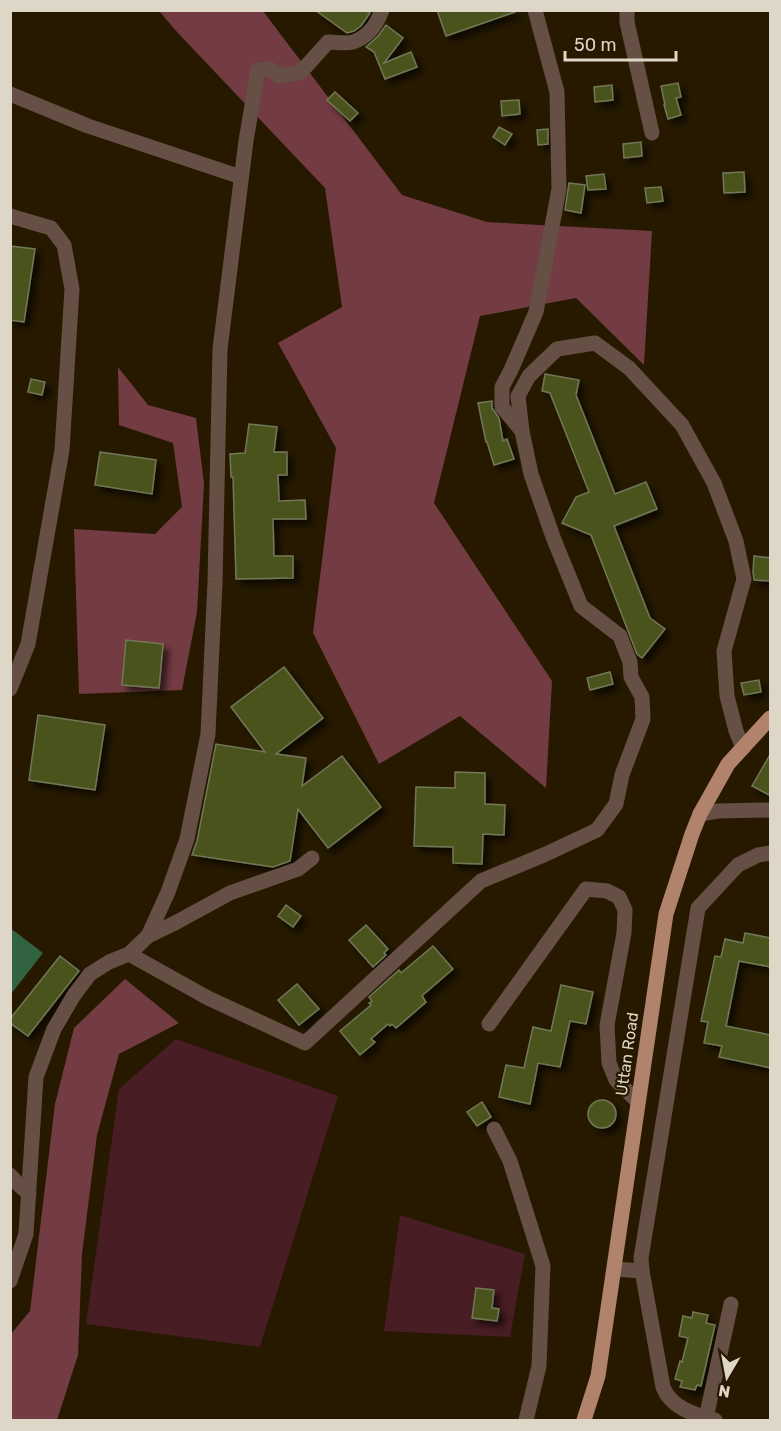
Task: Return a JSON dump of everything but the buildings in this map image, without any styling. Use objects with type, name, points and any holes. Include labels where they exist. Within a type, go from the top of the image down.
[{"type":"main road","name":"Uttan Road","points":[[584,1420],[598,1376],[666,914],[700,814],[728,764],[771,718]]},
{"type":"street","points":[[148,936],[168,892],[187,839],[208,734],[215,582],[220,349],[241,177],[258,70],[270,69],[279,76],[301,72],[328,42],[352,42],[367,34],[378,20],[382,10]]},
{"type":"street","points":[[522,431],[502,407],[502,387],[536,312],[559,189],[557,92],[535,10]]},
{"type":"street","points":[[627,10],[627,22],[652,133]]},
{"type":"street","points":[[10,94],[88,126],[241,177]]},
{"type":"street","points":[[10,216],[51,228],[64,245],[72,289],[62,450],[28,644],[10,688]]},
{"type":"street","points":[[129,954],[208,998],[305,1043],[481,881],[597,830],[616,804],[622,775],[643,719],[642,696],[632,676],[630,662],[620,636],[581,606],[531,474],[522,431],[518,396],[529,376],[557,349],[596,343],[629,368],[682,425],[714,483],[736,541],[744,579],[724,651],[727,696],[743,748]]},
{"type":"street","points":[[700,814],[718,811],[771,810]]},
{"type":"street","points":[[732,1304],[711,1419],[676,1405],[666,1395],[641,1258],[698,908],[738,864],[758,855],[771,853]]},
{"type":"street","points":[[10,1281],[26,1234],[36,1077],[54,1029],[74,995],[90,974],[129,954],[148,936],[230,893],[298,869],[312,858]]},
{"type":"street","points":[[489,1024],[586,889],[607,891],[619,897],[625,910],[624,933],[607,1025],[609,1063],[616,1080],[638,1102]]},
{"type":"street","points":[[494,1129],[510,1161],[543,1266],[539,1366],[526,1420]]},
{"type":"street","points":[[10,1175],[29,1194]]},
{"type":"street","points":[[614,1269],[642,1272]]},
{"type":"shaded area","points":[[159,11],[263,11],[402,195],[487,222],[652,231],[644,365],[576,298],[480,316],[434,503],[552,681],[546,788],[460,716],[379,764],[313,633],[336,448],[278,343],[342,307],[325,188]]},
{"type":"shaded area","points":[[118,367],[148,405],[196,418],[204,484],[197,612],[182,690],[79,694],[74,529],[155,534],[182,507],[173,443],[119,425]]},
{"type":"shaded area","points":[[13,930],[43,953],[11,994],[10,933]]},
{"type":"shaded area","points":[[125,979],[179,1023],[119,1054],[97,1135],[82,1254],[78,1355],[57,1420],[11,1420],[11,1334],[30,1311],[55,1104],[74,1028]]},
{"type":"shaded area","points":[[176,1039],[338,1096],[260,1347],[86,1324],[119,1089]]},
{"type":"shaded area","points":[[400,1215],[525,1254],[510,1337],[384,1331]]}]
